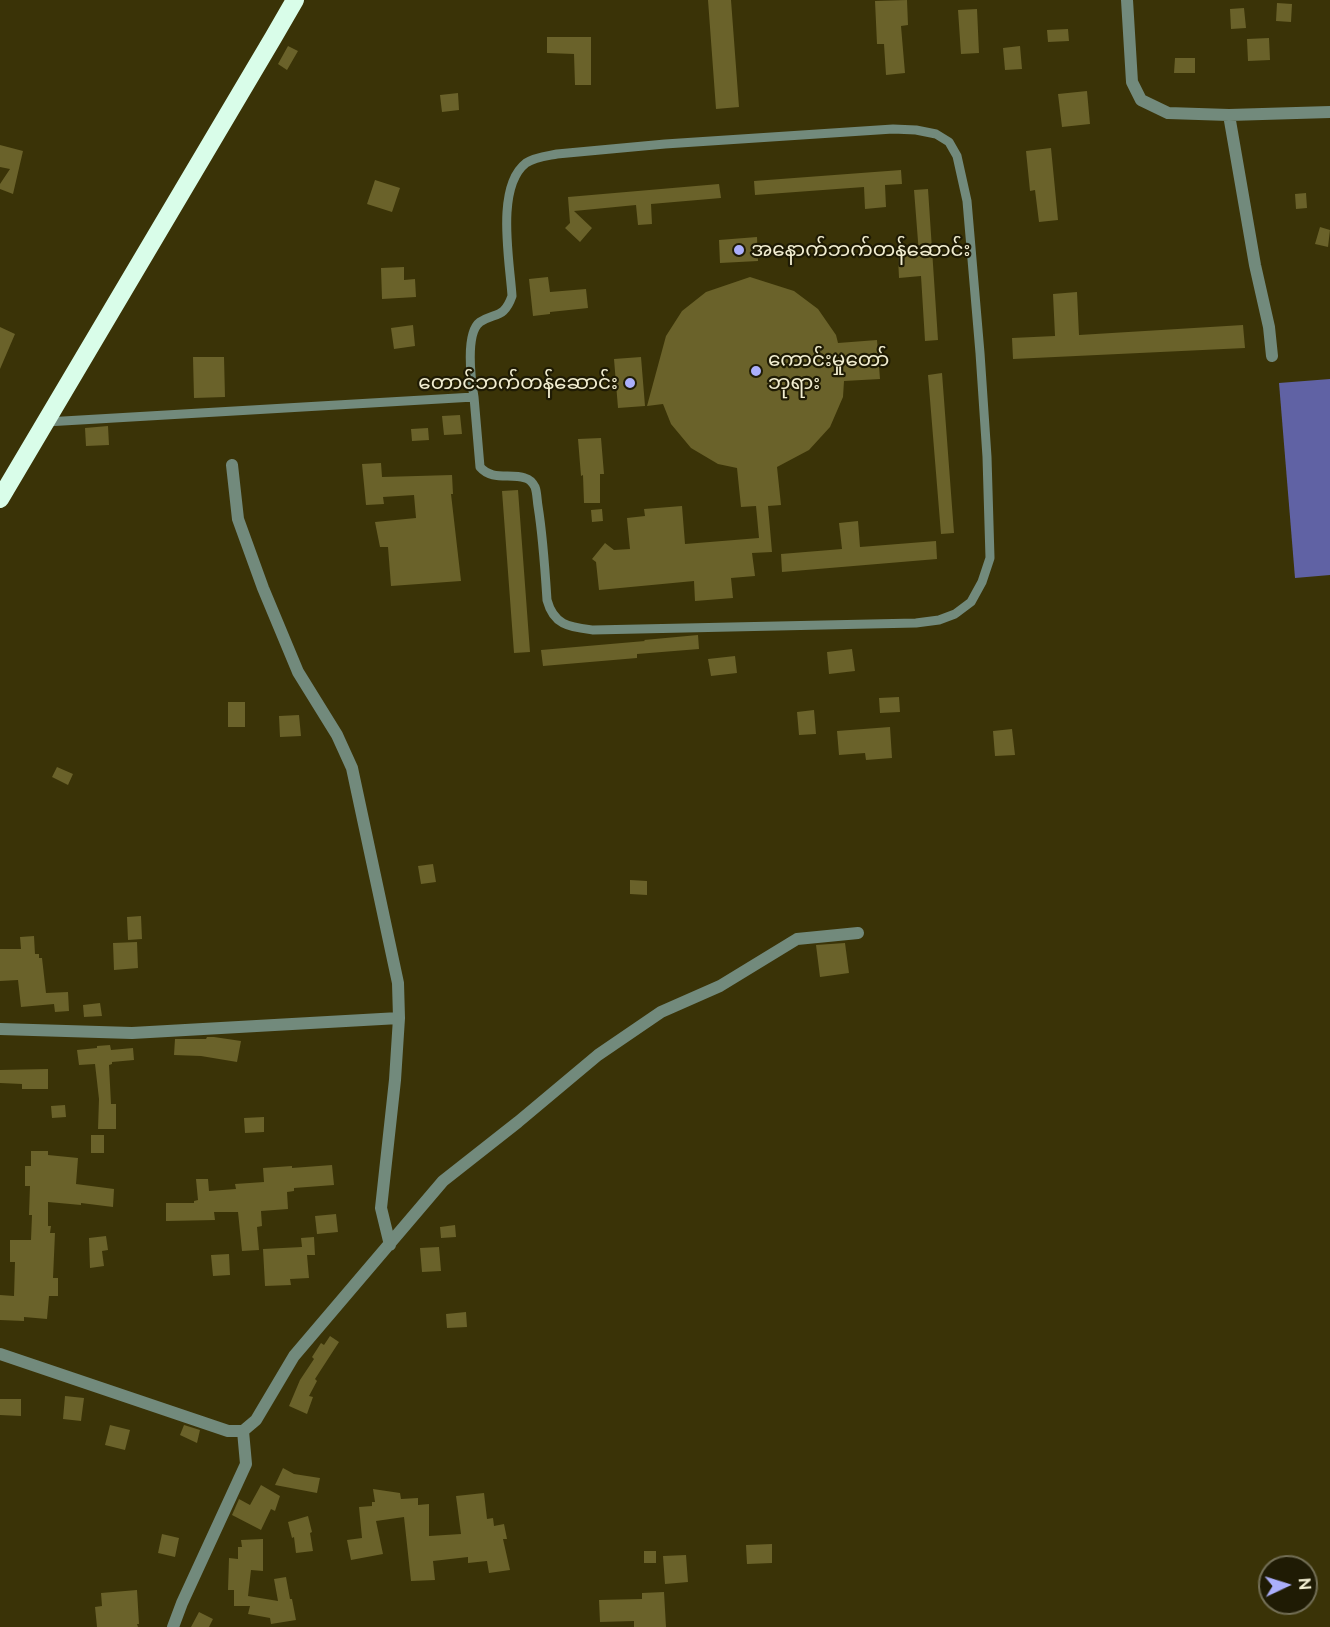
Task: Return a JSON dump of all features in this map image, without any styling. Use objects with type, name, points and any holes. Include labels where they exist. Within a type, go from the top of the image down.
[{"type":"highway","points":[[0,499],[294,0]]},
{"type":"street","points":[[1128,0],[1132,82],[1141,100],[1168,113],[1330,112]]},
{"type":"street","points":[[1229,114],[1255,265],[1269,327],[1272,356]]},
{"type":"street","points":[[232,465],[238,519],[263,588],[298,672],[337,735],[352,768],[398,983],[399,1018],[395,1080],[381,1208],[390,1245]]},
{"type":"street","points":[[0,1354],[228,1431],[243,1431],[256,1420],[294,1356],[443,1181],[598,1055],[661,1012],[720,986],[797,939],[858,933]]},
{"type":"street","points":[[0,1029],[132,1033],[399,1018]]},
{"type":"street","points":[[173,1627],[246,1464],[243,1431]]},
{"type":"lane","points":[[894,129],[936,134],[949,142],[957,156],[967,201],[987,468],[990,558],[982,582],[971,602],[955,614],[939,620],[916,623],[593,630],[563,624],[554,616],[548,600],[540,515],[535,488],[530,481],[524,478],[491,474],[484,472],[480,467],[474,397],[471,338],[480,322],[500,314],[507,308],[512,297],[506,206],[513,180],[528,162],[557,154],[687,143],[894,129]]},
{"type":"lane","points":[[46,422],[474,397]]},
{"type":"water","points":[[1330,379],[1330,575],[1295,578],[1279,383]]},
{"type":"building","points":[[708,0],[731,0],[739,107],[716,109]]},
{"type":"building","points":[[907,0],[908,25],[901,26],[905,73],[886,75],[884,44],[877,44],[875,1]]},
{"type":"building","points":[[1277,3],[1292,4],[1291,22],[1276,21]]},
{"type":"building","points":[[1244,8],[1246,28],[1231,29],[1230,9]]},
{"type":"building","points":[[977,9],[979,53],[961,54],[958,10]]},
{"type":"building","points":[[1068,29],[1069,41],[1048,42],[1047,30]]},
{"type":"building","points":[[547,37],[591,37],[591,85],[575,85],[574,54],[547,53]]},
{"type":"building","points":[[1269,38],[1270,60],[1248,61],[1247,39]]},
{"type":"building","points":[[288,46],[298,51],[287,70],[278,64]]},
{"type":"building","points":[[1020,46],[1022,69],[1005,70],[1003,48]]},
{"type":"building","points":[[1175,58],[1195,58],[1195,73],[1174,73]]},
{"type":"building","points":[[1087,91],[1090,124],[1062,127],[1058,94]]},
{"type":"building","points":[[458,93],[459,110],[442,112],[440,95]]},
{"type":"building","points":[[0,145],[23,151],[13,194],[0,189],[0,184],[10,169],[0,167]]},
{"type":"building","points":[[1051,148],[1058,220],[1039,222],[1035,190],[1030,191],[1026,151]]},
{"type":"building","points":[[901,170],[902,184],[885,185],[886,207],[865,209],[864,187],[755,195],[754,181]]},
{"type":"building","points":[[375,180],[400,188],[392,212],[367,204]]},
{"type":"building","points":[[719,184],[721,198],[651,204],[652,224],[638,225],[636,205],[574,211],[592,228],[580,242],[565,228],[570,223],[568,197]]},
{"type":"building","points":[[928,189],[938,340],[925,341],[921,276],[899,278],[898,256],[919,254],[914,190]]},
{"type":"building","points":[[1306,193],[1307,208],[1296,209],[1295,194]]},
{"type":"building","points":[[1320,227],[1330,230],[1328,247],[1315,244]]},
{"type":"building","name":"အနောက်ဘက်တန်ဆောင်း","points":[[757,237],[758,261],[720,263],[719,240]]},
{"type":"building","points":[[404,267],[404,280],[415,279],[416,297],[382,299],[381,268]]},
{"type":"building","points":[[548,277],[550,292],[586,289],[588,308],[533,316],[529,279]]},
{"type":"building","points":[[750,277],[794,291],[818,309],[836,335],[838,343],[877,340],[880,379],[844,381],[843,397],[830,427],[809,450],[777,467],[781,505],[768,506],[772,552],[752,553],[755,576],[731,578],[733,598],[695,601],[694,581],[599,590],[596,562],[592,559],[605,543],[614,550],[630,549],[627,518],[645,516],[644,509],[682,506],[685,544],[759,538],[756,506],[741,507],[737,468],[718,464],[691,448],[671,424],[663,404],[647,406],[666,336],[682,311],[706,292]]},
{"type":"building","points":[[1077,292],[1079,335],[1243,325],[1245,348],[1013,359],[1012,338],[1055,336],[1053,294]]},
{"type":"building","points":[[413,325],[415,346],[394,349],[391,328]]},
{"type":"building","points":[[0,327],[15,334],[0,369]]},
{"type":"building","points":[[193,357],[224,357],[225,397],[194,398]]},
{"type":"building","name":"တောင်ဘက်တန်ဆောင်း","points":[[641,357],[645,406],[618,408],[614,359]]},
{"type":"building","points":[[942,373],[954,533],[941,534],[928,375]]},
{"type":"building","points":[[460,415],[462,434],[444,435],[442,416]]},
{"type":"building","points":[[108,426],[109,445],[86,446],[85,428]]},
{"type":"building","points":[[428,428],[429,440],[412,441],[411,429]]},
{"type":"building","points":[[601,438],[604,474],[600,474],[600,503],[584,503],[578,439]]},
{"type":"building","points":[[381,463],[382,477],[452,475],[453,494],[451,494],[461,581],[391,586],[388,547],[380,547],[375,522],[416,518],[414,495],[383,497],[384,504],[366,505],[362,464]]},
{"type":"building","points":[[518,490],[530,652],[514,653],[502,491]]},
{"type":"building","points":[[602,509],[603,521],[592,522],[591,510]]},
{"type":"building","points":[[858,521],[860,547],[936,541],[937,559],[782,572],[781,554],[842,549],[839,523]]},
{"type":"building","points":[[698,635],[699,649],[637,654],[637,658],[543,666],[541,650]]},
{"type":"building","points":[[852,649],[855,671],[829,674],[827,652]]},
{"type":"building","points":[[735,656],[737,673],[711,676],[708,659]]},
{"type":"building","points":[[899,697],[900,712],[880,713],[879,698]]},
{"type":"building","points":[[228,702],[245,702],[245,727],[228,727]]},
{"type":"building","points":[[814,710],[816,734],[799,735],[797,712]]},
{"type":"building","points":[[299,715],[301,736],[280,737],[279,716]]},
{"type":"building","points":[[890,727],[892,758],[866,760],[865,753],[839,755],[837,731]]},
{"type":"building","points":[[1012,729],[1015,755],[995,756],[993,731]]},
{"type":"building","points":[[57,767],[73,774],[68,785],[52,777]]},
{"type":"building","points":[[433,864],[436,882],[421,884],[418,866]]},
{"type":"building","points":[[630,880],[647,881],[647,895],[630,894]]},
{"type":"building","points":[[141,916],[142,939],[128,940],[127,917]]},
{"type":"building","points":[[34,936],[35,954],[39,954],[39,958],[42,958],[46,993],[68,992],[69,1011],[55,1012],[54,1004],[21,1007],[18,980],[0,981],[0,949],[21,949],[20,937]]},
{"type":"building","points":[[137,942],[138,968],[114,970],[113,943]]},
{"type":"building","points":[[845,943],[849,973],[820,977],[816,945]]},
{"type":"building","points":[[100,1003],[102,1016],[84,1017],[83,1005]]},
{"type":"building","points":[[207,1037],[241,1041],[237,1062],[201,1056],[174,1055],[175,1039],[206,1039]]},
{"type":"building","points":[[110,1045],[111,1050],[133,1048],[134,1060],[112,1062],[109,1065],[111,1104],[116,1104],[116,1129],[98,1129],[99,1099],[95,1064],[79,1065],[77,1050]]},
{"type":"building","points":[[48,1069],[48,1089],[22,1089],[22,1084],[0,1083],[0,1070]]},
{"type":"building","points":[[65,1105],[66,1117],[52,1118],[51,1106]]},
{"type":"building","points":[[264,1117],[264,1132],[245,1133],[244,1118]]},
{"type":"building","points":[[91,1135],[104,1135],[104,1153],[91,1153]]},
{"type":"building","points":[[31,1151],[48,1151],[48,1155],[78,1158],[76,1184],[114,1189],[113,1207],[48,1202],[48,1226],[51,1226],[50,1233],[55,1233],[53,1278],[58,1278],[58,1296],[49,1296],[47,1319],[24,1317],[24,1321],[0,1320],[0,1295],[14,1296],[15,1262],[10,1262],[10,1240],[31,1240],[30,1186],[25,1186],[25,1166],[31,1166]]},
{"type":"building","points":[[332,1165],[334,1185],[294,1188],[294,1191],[287,1192],[288,1209],[261,1211],[262,1226],[257,1227],[259,1250],[242,1251],[238,1212],[214,1212],[215,1220],[166,1221],[166,1203],[194,1203],[198,1200],[196,1179],[208,1179],[209,1191],[236,1189],[235,1184],[264,1182],[263,1168]]},
{"type":"building","points":[[336,1214],[338,1232],[317,1234],[315,1216]]},
{"type":"building","points":[[455,1225],[456,1237],[441,1238],[440,1227]]},
{"type":"building","points":[[106,1236],[108,1250],[102,1251],[104,1266],[90,1268],[89,1238]]},
{"type":"building","points":[[314,1237],[315,1255],[307,1255],[309,1278],[290,1279],[291,1285],[265,1286],[263,1249],[302,1247],[301,1238]]},
{"type":"building","points":[[439,1247],[441,1271],[422,1272],[420,1248]]},
{"type":"building","points":[[229,1254],[230,1275],[213,1276],[211,1255]]},
{"type":"building","points":[[466,1312],[467,1327],[447,1328],[446,1314]]},
{"type":"building","points":[[330,1336],[339,1342],[315,1379],[317,1381],[309,1396],[313,1397],[307,1414],[289,1406],[300,1380],[314,1359],[312,1357],[321,1343],[324,1345]]},
{"type":"building","points":[[65,1396],[84,1398],[81,1421],[63,1419]]},
{"type":"building","points":[[0,1399],[21,1399],[21,1416],[0,1415]]},
{"type":"building","points":[[110,1425],[130,1430],[125,1450],[105,1445]]},
{"type":"building","points":[[184,1425],[200,1430],[197,1443],[180,1435]]},
{"type":"building","points":[[283,1468],[294,1474],[320,1478],[317,1493],[275,1485]]},
{"type":"building","points":[[261,1485],[280,1496],[275,1511],[271,1509],[261,1530],[232,1515],[239,1499],[250,1505]]},
{"type":"building","points":[[373,1489],[400,1493],[401,1499],[418,1498],[418,1505],[429,1504],[429,1536],[461,1534],[456,1496],[484,1493],[487,1519],[493,1518],[494,1526],[504,1524],[507,1539],[503,1539],[510,1570],[489,1573],[487,1561],[468,1563],[468,1557],[433,1561],[435,1580],[411,1581],[404,1517],[376,1521],[383,1554],[351,1560],[347,1540],[362,1538],[359,1507],[372,1506],[372,1502],[375,1502]]},
{"type":"building","points":[[308,1516],[313,1551],[296,1553],[294,1537],[292,1538],[288,1522]]},
{"type":"building","points":[[162,1534],[179,1538],[175,1557],[158,1553]]},
{"type":"building","points":[[263,1539],[263,1571],[251,1570],[248,1596],[278,1601],[274,1579],[286,1577],[296,1620],[271,1624],[270,1618],[248,1614],[250,1606],[234,1606],[234,1590],[228,1590],[229,1558],[238,1559],[238,1547],[242,1547],[241,1540]]},
{"type":"building","points":[[772,1544],[772,1563],[747,1564],[746,1545]]},
{"type":"building","points":[[644,1551],[656,1551],[656,1563],[644,1563]]},
{"type":"building","points":[[686,1555],[688,1582],[665,1584],[663,1556]]},
{"type":"building","points":[[137,1590],[138,1627],[97,1627],[95,1607],[102,1606],[101,1593]]},
{"type":"building","points":[[664,1592],[666,1627],[634,1627],[634,1621],[600,1622],[599,1600],[642,1599],[642,1593]]},
{"type":"building","points":[[199,1612],[213,1619],[209,1627],[191,1627]]},
{"type":"place","name":"အနောက်ဘက်တန်ဆောင်း","points":[[739,250]]},
{"type":"place","name":"ကောင်းမှုတော် ဘုရား","points":[[756,371]]},
{"type":"place","name":"တောင်ဘက်တန်ဆောင်း","points":[[630,383]]}]
